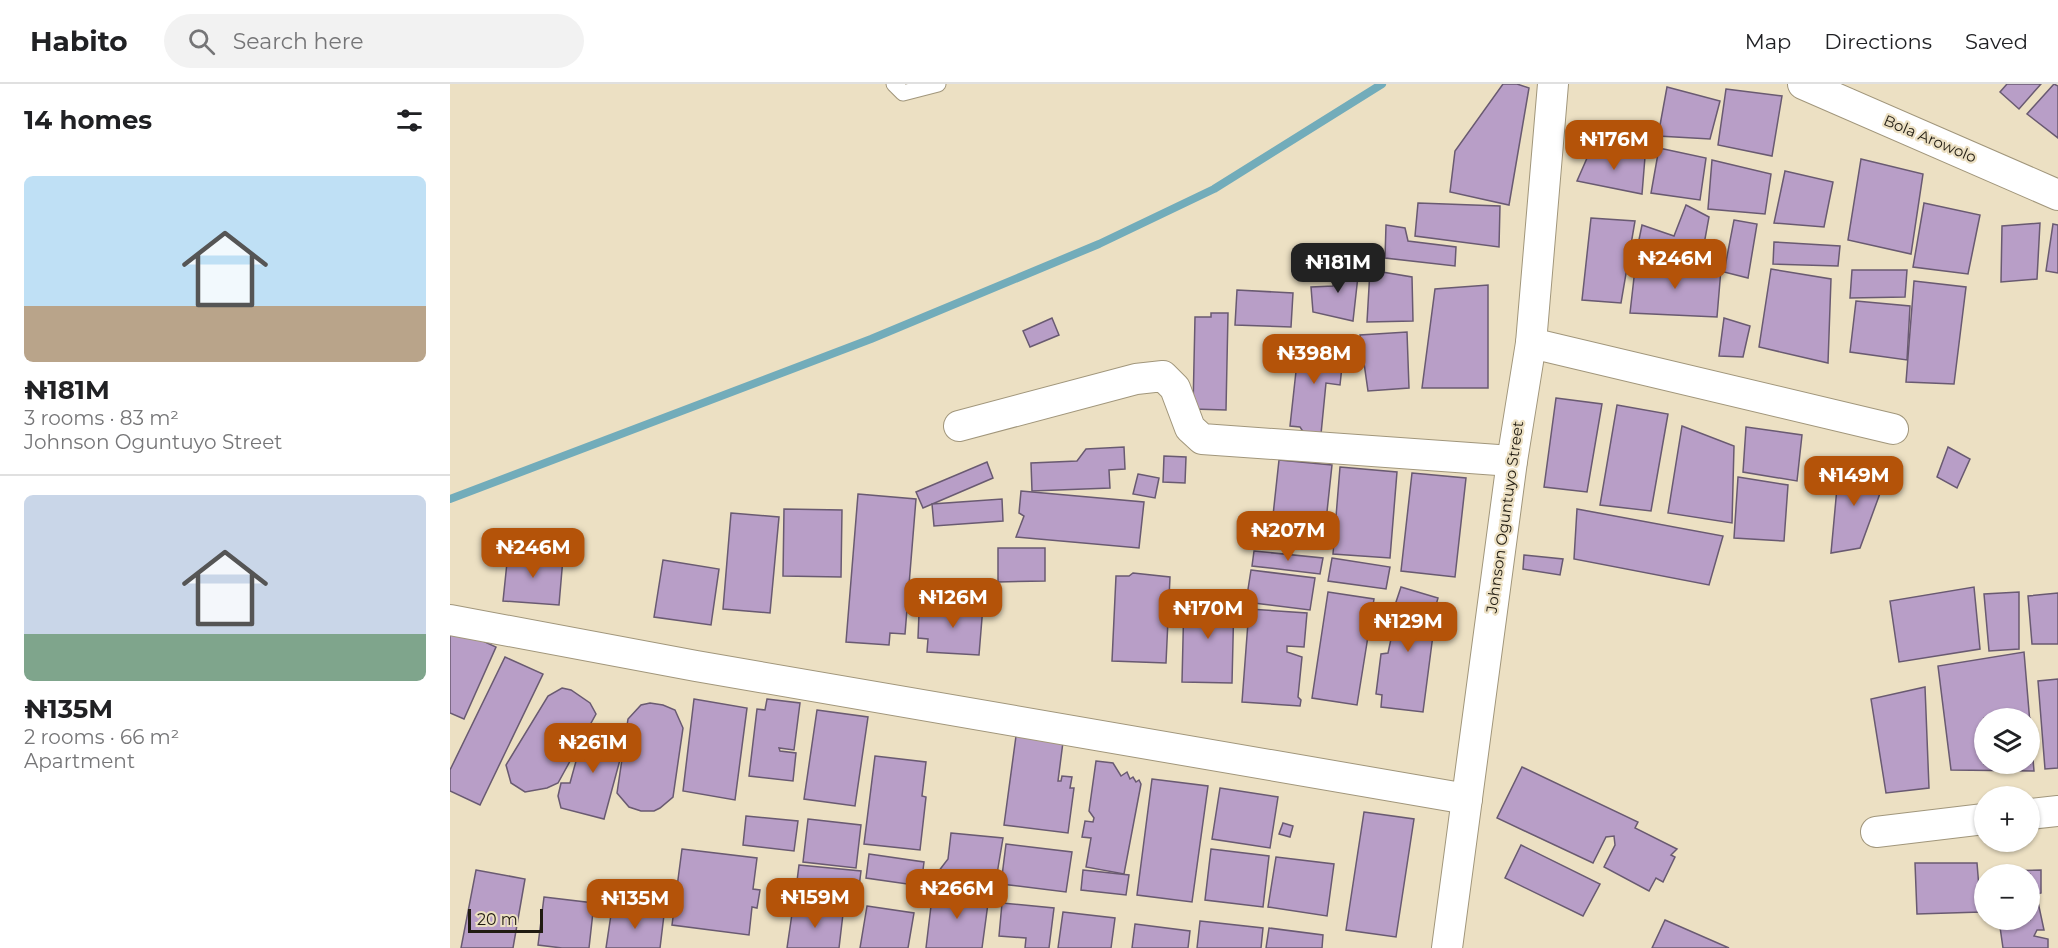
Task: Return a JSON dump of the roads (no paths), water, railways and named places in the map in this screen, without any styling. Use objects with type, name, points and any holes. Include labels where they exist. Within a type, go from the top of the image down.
[{"type":"street","name":"Johnson Oguntuyo Street","points":[[1447,948],[1512,461],[1531,344],[1553,84]]},
{"type":"street","name":"Bola Arowolo","points":[[1803,84],[2058,195]]},
{"type":"street","points":[[1531,344],[1893,429]]},
{"type":"street","points":[[959,426],[1136,379],[1163,376],[1175,388],[1190,428],[1202,439],[1512,461]]},
{"type":"street","points":[[450,620],[684,664],[1467,799]]},
{"type":"street","points":[[2040,813],[2058,811]]},
{"type":"street","points":[[1876,832],[1974,820]]},
{"type":"lane","points":[[894,84],[903,93],[938,84]]},
{"type":"waterway","points":[[450,499],[871,339],[1099,244],[1214,189],[1382,84]]}]
